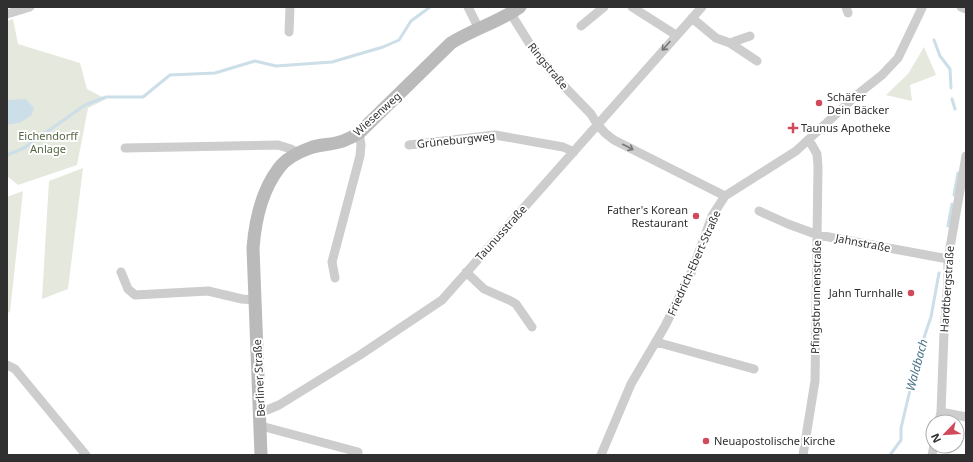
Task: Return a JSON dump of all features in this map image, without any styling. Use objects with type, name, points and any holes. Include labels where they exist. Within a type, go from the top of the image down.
[{"type":"street","points":[[7,14],[30,7]]},
{"type":"street","points":[[289,32],[290,7]]},
{"type":"street","points":[[468,7],[479,29]]},
{"type":"street","points":[[581,26],[604,7]]},
{"type":"street","points":[[632,7],[676,35]]},
{"type":"street","name":"Taunusstraße","points":[[260,410],[267,410],[279,405],[360,355],[442,300],[702,7]]},
{"type":"street","name":"Friedrich-Ebert-Straße","points":[[601,455],[631,384],[656,342],[692,271],[712,216],[725,196],[796,151],[882,75],[898,58],[925,7]]},
{"type":"street","points":[[962,7],[966,9]]},
{"type":"street","name":"Wiesenweg","points":[[297,153],[312,147],[343,141],[359,133],[451,43],[516,10]]},
{"type":"street","name":"Ringstraße","points":[[516,10],[531,46],[559,81],[591,114],[597,124],[614,140],[725,196]]},
{"type":"street","points":[[692,18],[716,38],[730,43],[757,61]]},
{"type":"street","points":[[730,43],[750,36]]},
{"type":"street","points":[[335,278],[332,262],[360,156],[361,146],[359,133]]},
{"type":"street","name":"Grüneburgweg","points":[[409,145],[495,135],[563,146],[574,152]]},
{"type":"street","name":"Pfingstbrunnenstraße","points":[[803,455],[815,381],[818,235],[817,154],[809,140]]},
{"type":"street","points":[[125,148],[278,145],[291,149],[297,153]]},
{"type":"street","name":"Berliner Straße","points":[[261,455],[253,248],[255,227],[258,212],[268,187],[279,167],[297,153]]},
{"type":"street","name":"Hardtbergstraße","points":[[940,412],[948,259],[962,202],[966,156]]},
{"type":"street","name":"Jahnstraße","points":[[759,211],[818,235],[948,259]]},
{"type":"street","points":[[121,272],[128,289],[135,295],[208,291],[242,299],[255,300]]},
{"type":"street","points":[[466,272],[484,289],[516,304],[532,327]]},
{"type":"street","points":[[656,342],[754,369]]},
{"type":"street","points":[[7,365],[15,369],[86,455]]},
{"type":"street","points":[[940,412],[966,417]]},
{"type":"street","points":[[261,426],[356,454]]},
{"type":"green space","name":"Eichendorff Anlage","points":[[13,19],[18,44],[80,63],[87,89],[106,99],[88,108],[77,165],[18,185],[7,176],[7,125],[19,123],[11,100],[7,100],[7,21]]},
{"type":"green space","points":[[924,47],[936,75],[910,85],[912,101],[886,95],[908,74]]},
{"type":"green space","points":[[83,168],[68,289],[42,299],[49,181]]},
{"type":"green space","points":[[23,191],[10,312],[7,313],[7,197]]},
{"type":"shaded area","points":[[26,99],[34,108],[31,116],[19,123],[7,125],[7,100]]},
{"type":"waterway","points":[[7,155],[24,148],[85,105],[106,97],[143,97],[170,75],[215,73],[255,61],[276,66],[332,62],[383,47],[399,40],[411,21],[430,7]]},
{"type":"waterway","name":"Waldbach","points":[[934,40],[940,56],[950,69],[951,88]]},
{"type":"waterway","name":"Waldbach","points":[[952,99],[955,109]]},
{"type":"waterway","name":"Waldbach","points":[[954,195],[958,173]]},
{"type":"waterway","name":"Waldbach","points":[[948,226],[952,204]]},
{"type":"waterway","name":"Waldbach","points":[[890,455],[901,440],[901,428],[919,352],[931,317],[939,273]]},
{"type":"place","name":"Schäfer Dein Bäcker","points":[[819,103]]},
{"type":"place","name":"Taunus Apotheke","points":[[793,128]]},
{"type":"place","name":"Father's Korean Restaurant","points":[[696,216]]},
{"type":"place","name":"Jahn Turnhalle","points":[[911,293]]},
{"type":"place","name":"Neuapostolische Kirche","points":[[706,441]]}]
